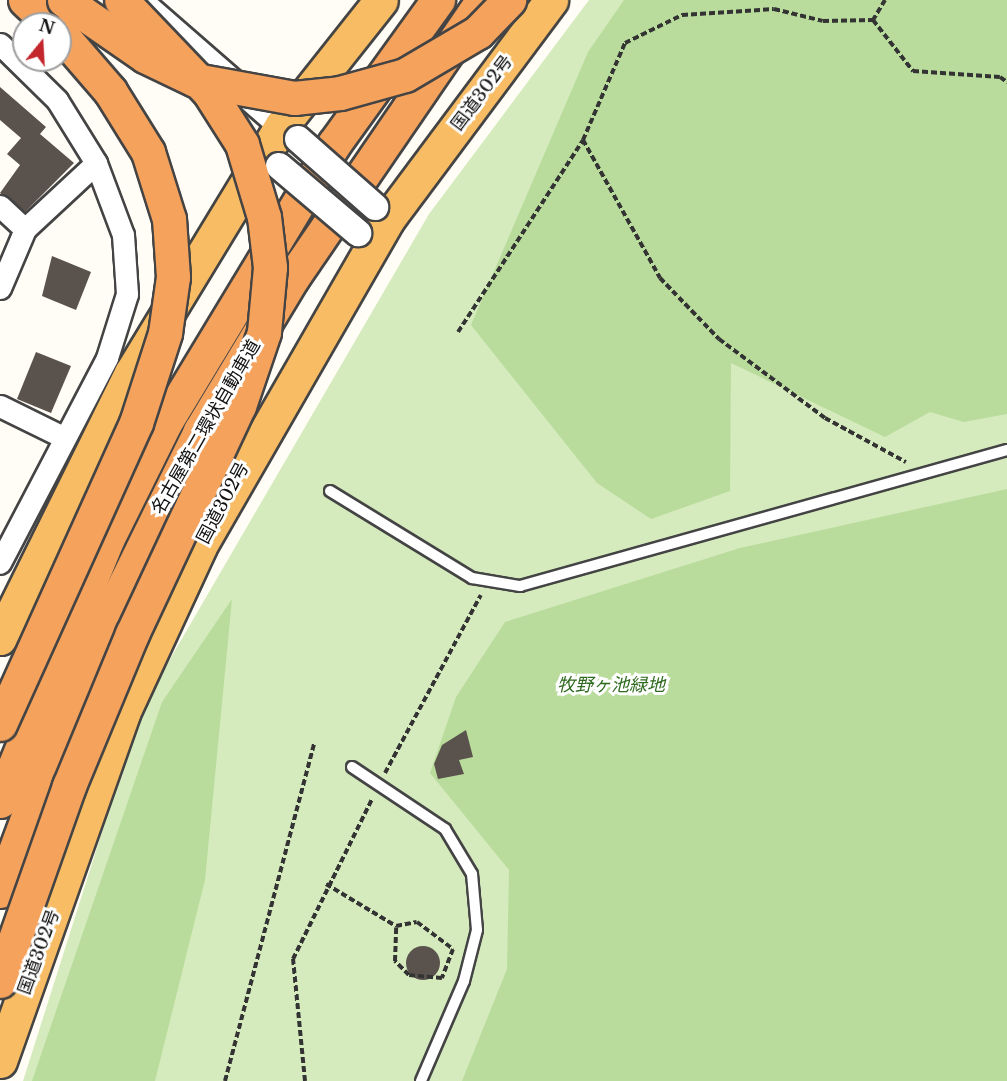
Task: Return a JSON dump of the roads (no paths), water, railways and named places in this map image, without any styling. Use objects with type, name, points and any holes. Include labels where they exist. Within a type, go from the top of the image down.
[{"type":"highway","points":[[25,0],[38,12]]},
{"type":"highway","points":[[64,0],[145,56],[195,80],[294,98],[340,93],[405,75],[478,32],[509,0]]},
{"type":"highway","points":[[0,981],[69,786],[132,634],[239,406],[264,332],[270,267],[264,217],[242,144],[208,92],[121,0]]},
{"type":"highway","points":[[0,638],[89,449],[272,159],[381,0]]},
{"type":"highway","name":"名古屋第二環状自動車道","points":[[0,801],[108,538],[165,423],[334,144],[438,0]]},
{"type":"highway","name":"名古屋第二環状自動車道","points":[[0,891],[81,673],[200,431],[293,277],[483,0]]},
{"type":"highway","name":"国道302号","points":[[0,1061],[123,713],[200,546],[373,226],[551,0]]},
{"type":"highway","points":[[0,724],[136,423],[165,333],[173,277],[169,219],[148,152],[110,91],[72,47]]},
{"type":"street","points":[[91,0],[272,159],[373,226]]},
{"type":"street","points":[[138,0],[290,132],[373,226]]},
{"type":"street","points":[[0,44],[57,100],[96,163],[123,235],[128,294],[107,358],[63,437],[0,563]]},
{"type":"street","points":[[0,288],[25,229],[96,163]]},
{"type":"street","points":[[0,206],[25,229]]},
{"type":"street","points":[[0,406],[63,437]]},
{"type":"lane","points":[[330,491],[472,579],[520,586],[1007,450]]},
{"type":"lane","points":[[352,766],[445,830],[472,874],[477,930],[472,950],[421,1081]]},
{"type":"park label","name":"牧野ヶ池緑地","points":[[611,685]]}]
